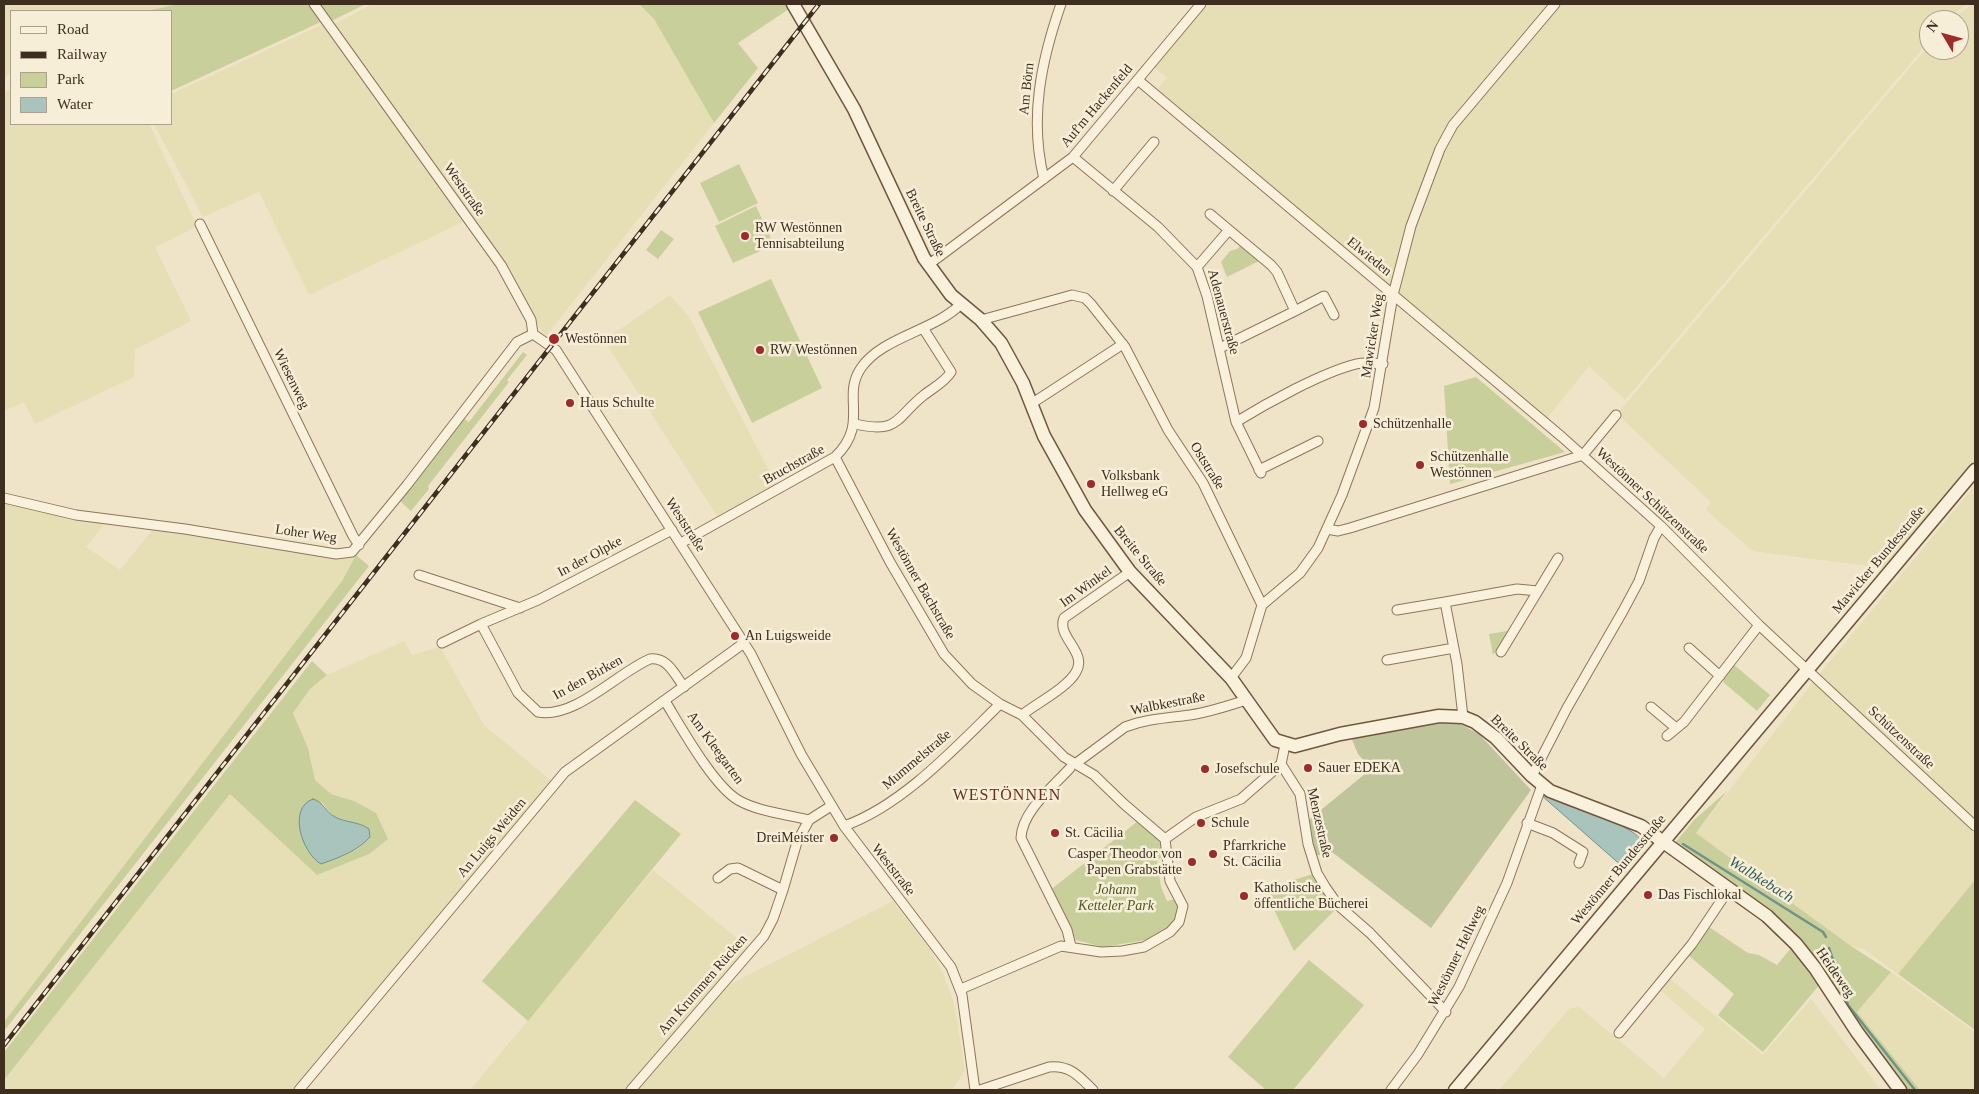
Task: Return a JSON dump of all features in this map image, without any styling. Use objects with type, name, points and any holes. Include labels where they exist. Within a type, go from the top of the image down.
[{"type":"street","name":"Weststraße","points":[[314,4],[501,265],[531,320],[533,334],[556,350],[744,642],[831,806],[844,826],[951,967],[961,989],[975,1090]]},
{"type":"street","name":"Breite Straße","points":[[793,4],[854,109],[928,265],[951,295],[981,320],[1008,356],[1024,383],[1044,436],[1085,510],[1130,572],[1231,678],[1275,740],[1285,744],[1300,745],[1340,734],[1439,716],[1463,717],[1485,728],[1532,776],[1561,797],[1635,823],[1662,842]]},
{"type":"street","name":"Am Börn","points":[[1044,179],[1037,133],[1037,97],[1046,46],[1061,4]]},
{"type":"street","name":"Auf'm Hackenfeld","points":[[928,265],[1072,157],[1201,4]]},
{"type":"street","name":"Mawicker Weg","points":[[1262,605],[1300,573],[1327,529],[1365,435],[1378,390],[1393,295],[1411,226],[1431,168],[1448,132],[1555,4]]},
{"type":"street","name":"Elwieden","points":[[1138,80],[1582,455]]},
{"type":"street","points":[[1113,191],[1154,142]]},
{"type":"street","name":"Adenauerstraße","points":[[1072,157],[1164,232],[1197,267],[1220,348],[1227,390],[1236,422],[1260,471],[1318,441]]},
{"type":"street","points":[[1210,214],[1271,265],[1295,312]]},
{"type":"street","name":"Wiesenweg","points":[[200,224],[352,536],[360,545]]},
{"type":"street","points":[[1197,267],[1229,230]]},
{"type":"street","name":"Oststraße","points":[[981,320],[1072,296],[1079,296],[1091,304],[1123,344],[1168,430],[1203,483],[1262,605]]},
{"type":"street","points":[[1220,348],[1324,296],[1334,315]]},
{"type":"street","name":"Bruchstraße","points":[[681,543],[836,457],[846,445],[855,424],[853,388],[860,368],[868,358],[950,315],[961,304]]},
{"type":"street","points":[[855,424],[878,427],[894,424],[922,396],[948,378],[950,372],[932,346],[923,328]]},
{"type":"street","points":[[360,545],[517,342],[533,334]]},
{"type":"street","points":[[1031,404],[1123,344]]},
{"type":"street","points":[[1236,422],[1257,409],[1336,371],[1356,364],[1383,364]]},
{"type":"street","points":[[1582,455],[1616,414]]},
{"type":"street","name":"Westönner Schützenstraße","points":[[1327,529],[1338,531],[1350,528],[1582,455],[1660,526],[1807,670]]},
{"type":"street","name":"Westönner Bachstraße","points":[[836,457],[930,633],[944,654],[972,684],[1000,704],[1022,715],[1073,766],[1094,775],[1165,839]]},
{"type":"street","name":"Mawicker Bundesstraße","points":[[1807,670],[1975,470]]},
{"type":"street","name":"Loher Weg","points":[[4,498],[76,515],[185,529],[336,554],[352,552],[360,545]]},
{"type":"street","points":[[1532,776],[1567,708],[1627,604],[1660,526]]},
{"type":"street","name":"In der Olpke","points":[[442,643],[520,608],[672,530]]},
{"type":"street","points":[[1501,652],[1558,558]]},
{"type":"street","name":"Im Winkel","points":[[1022,715],[1066,683],[1076,672],[1078,659],[1062,628],[1064,618],[1130,572]]},
{"type":"street","points":[[419,575],[520,608]]},
{"type":"street","points":[[1397,610],[1517,589],[1538,591]]},
{"type":"street","points":[[1445,602],[1464,709],[1463,717]]},
{"type":"street","points":[[1231,678],[1246,658],[1262,605]]},
{"type":"street","name":"In den Birken","points":[[481,624],[518,693],[538,712],[554,712],[572,706],[650,659],[667,663],[684,687]]},
{"type":"street","points":[[1667,736],[1684,722],[1759,625]]},
{"type":"street","name":"An Luigs Weiden","points":[[299,1090],[565,772],[664,702],[744,642]]},
{"type":"street","points":[[1386,660],[1454,648]]},
{"type":"street","points":[[1689,648],[1720,676]]},
{"type":"street","name":"Schützenstraße","points":[[1807,670],[1975,826]]},
{"type":"street","name":"Westönner Bundesstraße","points":[[1455,1090],[1807,670]]},
{"type":"street","name":"Walbkestraße","points":[[1070,946],[1067,930],[1022,838],[1023,825],[1029,814],[1073,766],[1125,727],[1156,718],[1191,715],[1246,700]]},
{"type":"street","name":"Am Kleegarten","points":[[664,702],[711,771],[733,796],[762,808],[809,820]]},
{"type":"street","name":"Mummelstraße","points":[[844,826],[868,818],[932,770],[1000,704]]},
{"type":"street","points":[[1651,707],[1676,728]]},
{"type":"street","points":[[961,989],[1061,946],[1101,952],[1122,951],[1144,947],[1173,930],[1179,922],[1182,906],[1170,881],[1165,839],[1196,817],[1241,799],[1281,764],[1285,744]]},
{"type":"street","name":"Menzestraße","points":[[1281,764],[1300,794],[1308,844],[1317,872],[1326,888],[1338,906],[1370,933],[1446,1012]]},
{"type":"street","name":"Westönner Hellweg","points":[[1391,1090],[1408,1070],[1446,1012],[1507,883],[1526,823],[1542,785]]},
{"type":"street","points":[[809,820],[831,806]]},
{"type":"street","name":"Am Krummen Rücken","points":[[631,1090],[764,936],[773,919],[797,842],[809,820]]},
{"type":"street","points":[[1526,823],[1552,833],[1583,852],[1579,863]]},
{"type":"street","name":"Heideweg","points":[[1662,842],[1766,916],[1796,944],[1815,968],[1857,1032],[1900,1090]]},
{"type":"street","points":[[718,878],[730,869],[738,868],[783,890]]},
{"type":"street","points":[[1619,1033],[1692,944],[1729,889]]},
{"type":"street","points":[[980,1090],[1049,1067],[1061,1066],[1072,1070],[1093,1090]]},
{"type":"shaded area","points":[[4,4],[178,4],[151,10],[10,10],[10,73],[4,78]]},
{"type":"shaded area","points":[[372,4],[639,4],[654,19],[714,123],[546,336],[503,263],[331,26]]},
{"type":"shaded area","points":[[1202,4],[1551,4],[1451,124],[1429,165],[1408,223],[1390,289],[1154,93],[1167,78],[1151,65]]},
{"type":"shaded area","points":[[1558,4],[1967,4],[1959,10],[1919,10],[1919,53],[1625,400],[1589,366],[1545,421],[1398,296],[1413,228],[1433,168],[1454,127]]},
{"type":"shaded area","points":[[1975,4],[1975,462],[1884,568],[1752,551],[1706,510],[1711,502],[1617,414],[1919,57],[1919,60],[1969,60],[1969,10],[1964,10]]},
{"type":"shaded area","points":[[321,25],[328,26],[447,193],[463,222],[309,295],[259,192],[203,217],[155,125],[172,125],[172,94]]},
{"type":"shaded area","points":[[10,89],[10,125],[149,125],[197,226],[155,247],[191,321],[135,349],[134,377],[35,424],[24,402],[4,411],[4,93]]},
{"type":"shaded area","points":[[670,295],[689,317],[776,484],[717,516],[604,340]]},
{"type":"shaded area","points":[[1975,485],[1975,824],[1817,677]]},
{"type":"shaded area","points":[[4,500],[107,521],[86,547],[120,570],[155,527],[353,552],[356,555],[342,581],[4,1022]]},
{"type":"shaded area","points":[[404,641],[412,655],[440,647],[484,725],[554,783],[297,1090],[4,1090],[4,1080],[230,794],[317,874],[354,801],[331,794],[315,780],[308,748],[293,713],[310,689],[327,675]]},
{"type":"shaded area","points":[[1814,681],[1918,774],[1915,777],[1975,834],[1975,880],[1898,974],[1864,949],[1851,946],[1696,833]]},
{"type":"shaded area","points":[[653,870],[749,948],[628,1090],[470,1090]]},
{"type":"shaded area","points":[[893,901],[931,951],[943,973],[954,1003],[965,1070],[952,1090],[636,1090],[727,986]]},
{"type":"shaded area","points":[[1891,972],[1975,1032],[1975,1090],[1920,1090],[1857,1012]]},
{"type":"shaded area","points":[[1669,978],[1763,1055],[1811,999],[1881,1090],[1499,1090],[1570,1008],[1579,1007],[1664,1078],[1705,1029],[1659,989]]},
{"type":"green space","points":[[178,4],[310,4],[323,21],[172,91],[172,10],[151,10]]},
{"type":"green space","points":[[316,4],[366,4],[329,22]]},
{"type":"green space","points":[[639,4],[790,4],[792,7],[738,43],[758,68],[714,123],[654,19]]},
{"type":"green space","points":[[739,164],[758,203],[719,222],[700,183]]},
{"type":"green space","name":"RW Westönnen Tennisabteilung","points":[[756,206],[774,245],[733,263],[715,226]]},
{"type":"green space","points":[[661,230],[674,239],[658,259],[646,250]]},
{"type":"green space","points":[[1240,246],[1259,261],[1227,277],[1221,262],[1230,251]]},
{"type":"green space","name":"RW Westönnen","points":[[771,279],[822,388],[752,423],[698,312]]},
{"type":"green space","points":[[523,352],[527,355],[507,380],[509,382],[428,486],[429,489],[411,511],[400,501],[463,418],[469,422]]},
{"type":"green space","points":[[1476,377],[1565,452],[1450,484],[1444,386]]},
{"type":"green space","points":[[356,555],[369,566],[4,1031],[4,1022],[342,581]]},
{"type":"green space","points":[[1507,631],[1508,634],[1493,655],[1489,634]]},
{"type":"green space","points":[[312,661],[327,675],[310,689],[293,713],[308,748],[315,780],[331,794],[354,801],[376,813],[388,839],[369,854],[317,875],[230,794],[4,1080],[4,1052]],"holes":[[[321,801],[335,817],[369,829],[370,837],[359,848],[342,857]]]},
{"type":"green space","points":[[1733,664],[1770,695],[1757,711],[1723,682]]},
{"type":"green space","points":[[1435,720],[1458,723],[1479,734],[1531,790],[1431,928],[1332,852],[1327,855],[1315,855],[1305,823],[1371,769],[1358,754],[1351,737]]},
{"type":"green space","points":[[1727,791],[1696,833],[1851,946],[1891,972],[1857,1012],[1920,1090],[1905,1090],[1818,965],[1675,843],[1694,820]]},
{"type":"green space","points":[[635,800],[681,834],[528,1021],[482,981]]},
{"type":"green space","name":"Johann Ketteler Park","points":[[1138,821],[1162,840],[1164,856],[1157,860],[1161,887],[1167,901],[1176,899],[1179,915],[1166,931],[1153,939],[1103,947],[1076,940],[1049,891]]},
{"type":"green space","points":[[1313,874],[1335,910],[1294,951],[1264,889]]},
{"type":"green space","points":[[1975,880],[1975,1030],[1898,974]]},
{"type":"green space","points":[[1709,927],[1748,953],[1759,955],[1777,965],[1791,948],[1821,983],[1763,1052],[1718,1015],[1734,994],[1688,955]]},
{"type":"green space","points":[[1309,960],[1364,1005],[1293,1090],[1266,1090],[1228,1057]]},
{"type":"water","points":[[1543,794],[1553,800],[1629,830],[1639,837],[1644,846],[1638,855],[1623,867],[1541,795]]},
{"type":"water","points":[[313,799],[320,802],[335,817],[369,829],[370,837],[353,850],[321,864],[308,850],[300,831],[301,811],[305,804]]},
{"type":"waterway","name":"Walbkebach","points":[[1683,844],[1823,932],[1826,937]]},
{"type":"waterway","name":"Walbkebach","points":[[1829,948],[1848,1005],[1915,1090]]},
{"type":"railway","points":[[4,1045],[819,4]]},
{"type":"place","name":"RW Westönnen Tennisabteilung","points":[[745,236]]},
{"type":"place","name":"Westönnen","points":[[554,339]]},
{"type":"place","name":"RW Westönnen","points":[[760,350]]},
{"type":"place","name":"Haus Schulte","points":[[570,403]]},
{"type":"place","name":"Schützenhalle","points":[[1363,424]]},
{"type":"place","name":"Schützenhalle Westönnen","points":[[1420,465]]},
{"type":"place","name":"Volksbank Hellweg eG","points":[[1091,484]]},
{"type":"place","name":"An Luigsweide","points":[[735,636]]},
{"type":"place","name":"Sauer EDEKA","points":[[1308,768]]},
{"type":"place","name":"Josefschule","points":[[1205,769]]},
{"type":"place","name":"Schule","points":[[1201,823]]},
{"type":"place","name":"St. Cäcilia","points":[[1055,833]]},
{"type":"place","name":"DreiMeister","points":[[834,838]]},
{"type":"place","name":"Pfarrkriche St. Cäcilia","points":[[1213,854]]},
{"type":"place","name":"Casper Theodor von Papen Grabstätte","points":[[1192,862]]},
{"type":"place","name":"Das Fischlokal","points":[[1648,895]]},
{"type":"place","name":"Katholische öffentliche Bücherei","points":[[1244,896]]},
{"type":"district","name":"WESTÖNNEN","points":[[1007,796]]}]
